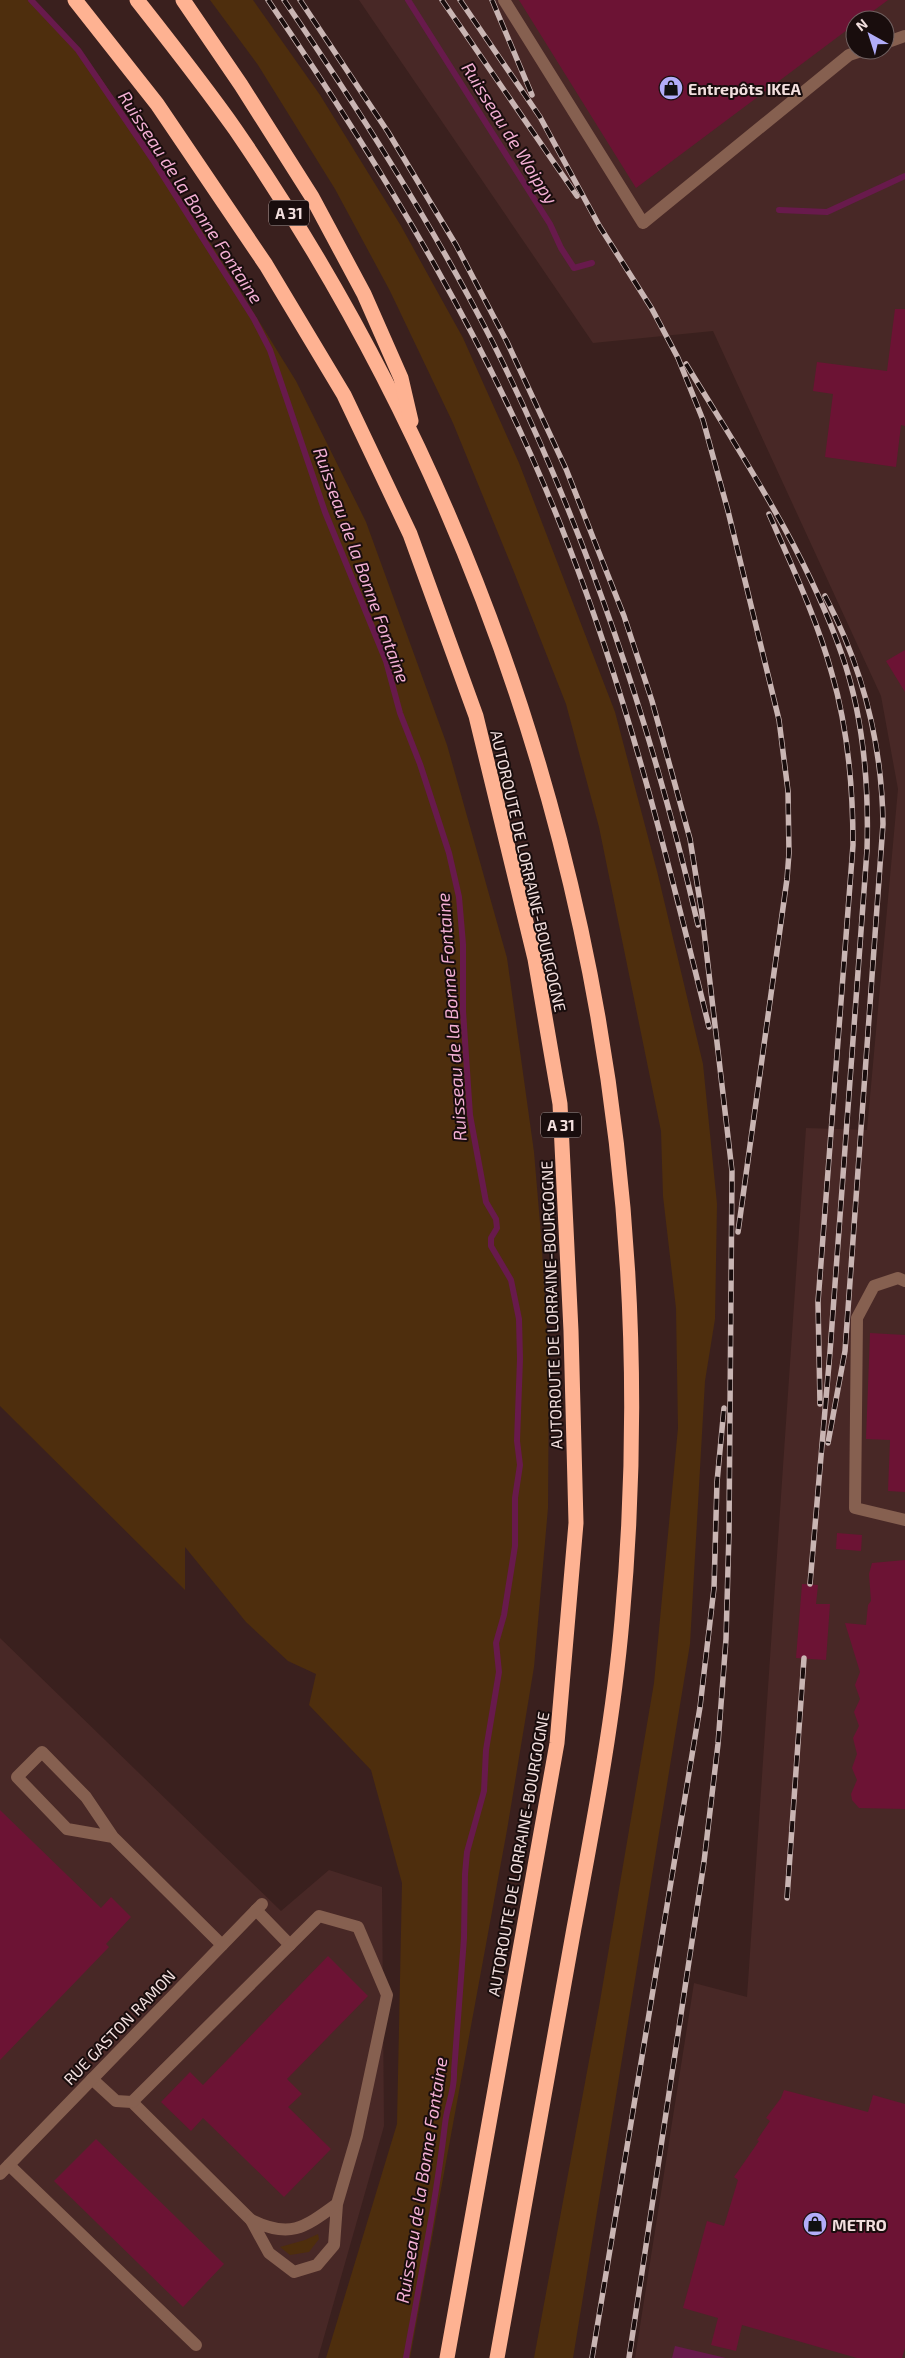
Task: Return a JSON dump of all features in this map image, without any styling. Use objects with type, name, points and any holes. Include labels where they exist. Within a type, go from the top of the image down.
[{"type":"highway","name":"AUTOROUTE DE LORRAINE-BOURGOGNE","points":[[75,0],[157,104],[266,265],[344,395],[410,534],[476,716],[534,959],[560,1104],[571,1331],[576,1524],[558,1733],[447,2358]]},
{"type":"highway","name":"AUTOROUTE DE LORRAINE-BOURGOGNE","points":[[137,0],[236,131],[301,232],[347,311],[416,442],[480,593],[518,696],[552,808],[594,986],[611,1098],[624,1212],[630,1316],[633,1402],[630,1500],[622,1622],[611,1712],[497,2358]]},
{"type":"highway","points":[[183,0],[241,85],[312,197],[359,286],[401,378],[416,442]]},
{"type":"street","points":[[504,0],[643,223],[845,58]]},
{"type":"street","points":[[905,1281],[898,1278],[874,1286],[857,1318],[855,1499],[855,1508],[905,1520]]},
{"type":"street","points":[[113,1837],[67,1829],[17,1777],[42,1752],[86,1797],[113,1837],[222,1946]]},
{"type":"street","name":"RUE GASTON RAMON","points":[[4,2169],[259,1907],[290,1945]]},
{"type":"street","points":[[92,2079],[116,2101],[132,2102],[251,2220],[269,2253],[294,2272],[317,2265],[334,2245],[337,2204],[357,2136],[387,1995],[358,1927],[318,1916],[132,2102]]},
{"type":"street","points":[[4,2169],[46,2200],[196,2345]]},
{"type":"street","points":[[251,2220],[271,2230],[294,2230],[320,2217],[337,2204]]},
{"type":"shaded area","points":[[0,0],[31,0],[57,25],[100,77],[208,239],[296,381],[366,522],[447,745],[507,958],[534,1152],[541,1235],[549,1363],[548,1508],[534,1667],[507,1830],[410,2358],[326,2358],[397,2124],[402,1883],[371,1770],[309,1705],[316,1674],[288,1661],[246,1622],[185,1547],[185,1590],[0,1406]]},
{"type":"shaded area","points":[[210,0],[253,0],[320,95],[401,226],[463,338],[519,463],[615,712],[657,871],[703,1064],[717,1204],[715,1319],[705,1381],[690,1644],[573,2358],[534,2358],[599,2007],[654,1683],[678,1428],[676,1308],[663,1196],[661,1131],[599,827],[566,704],[514,572],[453,423],[390,291],[335,189],[258,65]]},
{"type":"shaded area","points":[[359,0],[905,0],[905,2358],[635,2358],[694,1983],[747,1997],[806,1128],[867,1130],[898,789],[881,696],[713,331],[593,343]]},
{"type":"shaded area","points":[[0,1638],[281,1911],[329,1870],[382,1887],[384,2126],[318,2358],[0,2358]]},
{"type":"shaded area","points":[[318,2234],[319,2239],[309,2252],[290,2255],[280,2247],[305,2240]]},
{"type":"shaded area","points":[[675,2346],[726,2358],[672,2358]]},
{"type":"building","name":"Entrepôts IKEA","points":[[519,0],[888,0],[874,10],[845,10],[845,31],[636,188]]},
{"type":"building","points":[[895,309],[905,309],[905,426],[901,425],[896,467],[825,457],[833,394],[813,391],[817,362],[887,371]]},
{"type":"building","points":[[905,650],[905,692],[886,661]]},
{"type":"building","points":[[870,1333],[905,1335],[905,1492],[888,1491],[890,1440],[866,1439]]},
{"type":"building","points":[[837,1533],[862,1535],[861,1551],[836,1549]]},
{"type":"building","points":[[905,1560],[905,1809],[859,1808],[852,1800],[851,1794],[857,1780],[852,1768],[857,1754],[853,1738],[859,1726],[854,1712],[860,1699],[855,1685],[860,1672],[845,1623],[866,1625],[868,1605],[871,1601],[869,1574],[872,1563]]},
{"type":"building","points":[[802,1584],[818,1585],[816,1604],[830,1604],[826,1660],[796,1658]]},
{"type":"building","points":[[0,1810],[101,1908],[111,1897],[131,1917],[106,1944],[109,1947],[0,2060]]},
{"type":"building","points":[[328,1956],[368,1996],[287,2079],[302,2094],[288,2107],[331,2149],[284,2197],[203,2118],[191,2131],[161,2102],[190,2072],[203,2085]]},
{"type":"building","name":"METRO","points":[[784,2090],[868,2112],[873,2095],[905,2104],[905,2348],[902,2358],[857,2358],[742,2325],[736,2351],[711,2345],[718,2318],[683,2308],[707,2221],[724,2226],[738,2180],[734,2177],[759,2141],[757,2140],[770,2121],[766,2118],[781,2098]]},
{"type":"building","points":[[96,2139],[224,2264],[183,2307],[54,2181]]},
{"type":"waterway","name":"Ruisseau de la Bonne Fontaine","points":[[31,0],[78,50],[153,160],[254,319],[270,350],[325,512],[386,661],[400,713],[420,764],[449,853],[459,897],[463,944],[463,1011],[470,1115],[486,1202],[496,1219],[497,1228],[491,1238],[491,1246],[511,1280],[519,1319],[520,1359],[517,1441],[520,1465],[515,1498],[515,1546],[504,1615],[496,1643],[499,1672],[486,1750],[484,1791],[467,1852],[464,1938],[453,2085],[406,2358]]},
{"type":"waterway","name":"Ruisseau de Woippy","points":[[408,0],[550,224],[561,248],[574,268],[592,263]]},
{"type":"waterway","name":"Ruisseau de Woippy","points":[[779,210],[827,212],[905,176]]},
{"type":"railway","points":[[268,0],[354,130],[434,263],[506,401],[538,472],[590,603],[629,723],[663,844],[709,1027]]},
{"type":"railway","points":[[284,0],[340,83],[419,210],[469,297],[526,411],[586,554],[637,700],[659,775],[698,925]]},
{"type":"railway","points":[[300,0],[388,132],[456,245],[507,342],[566,469],[624,616],[652,701],[690,839],[702,914],[732,1171],[729,1532],[726,1639],[718,1744],[704,1862],[629,2358]]},
{"type":"railway","points":[[442,0],[577,196]]},
{"type":"railway","points":[[460,0],[540,117],[600,227],[652,309],[678,358],[703,420],[728,511],[779,720],[788,791],[789,853],[787,879],[738,1232]]},
{"type":"railway","points":[[492,0],[532,95]]},
{"type":"railway","points":[[686,364],[772,506],[792,542],[827,616],[849,679],[864,752],[867,850],[830,1352],[810,1584]]},
{"type":"railway","points":[[769,514],[812,613],[826,653],[846,737],[852,802],[853,845],[818,1302],[820,1404]]},
{"type":"railway","points":[[825,596],[850,651],[868,707],[879,764],[883,824],[845,1351],[828,1443]]},
{"type":"railway","points":[[592,2358],[700,1707],[714,1588],[717,1482],[724,1408]]},
{"type":"railway","points":[[787,1898],[804,1658]]},
{"type":"place","name":"Entrepôts IKEA","points":[[671,88]]},
{"type":"place","name":"METRO","points":[[815,2224]]}]
